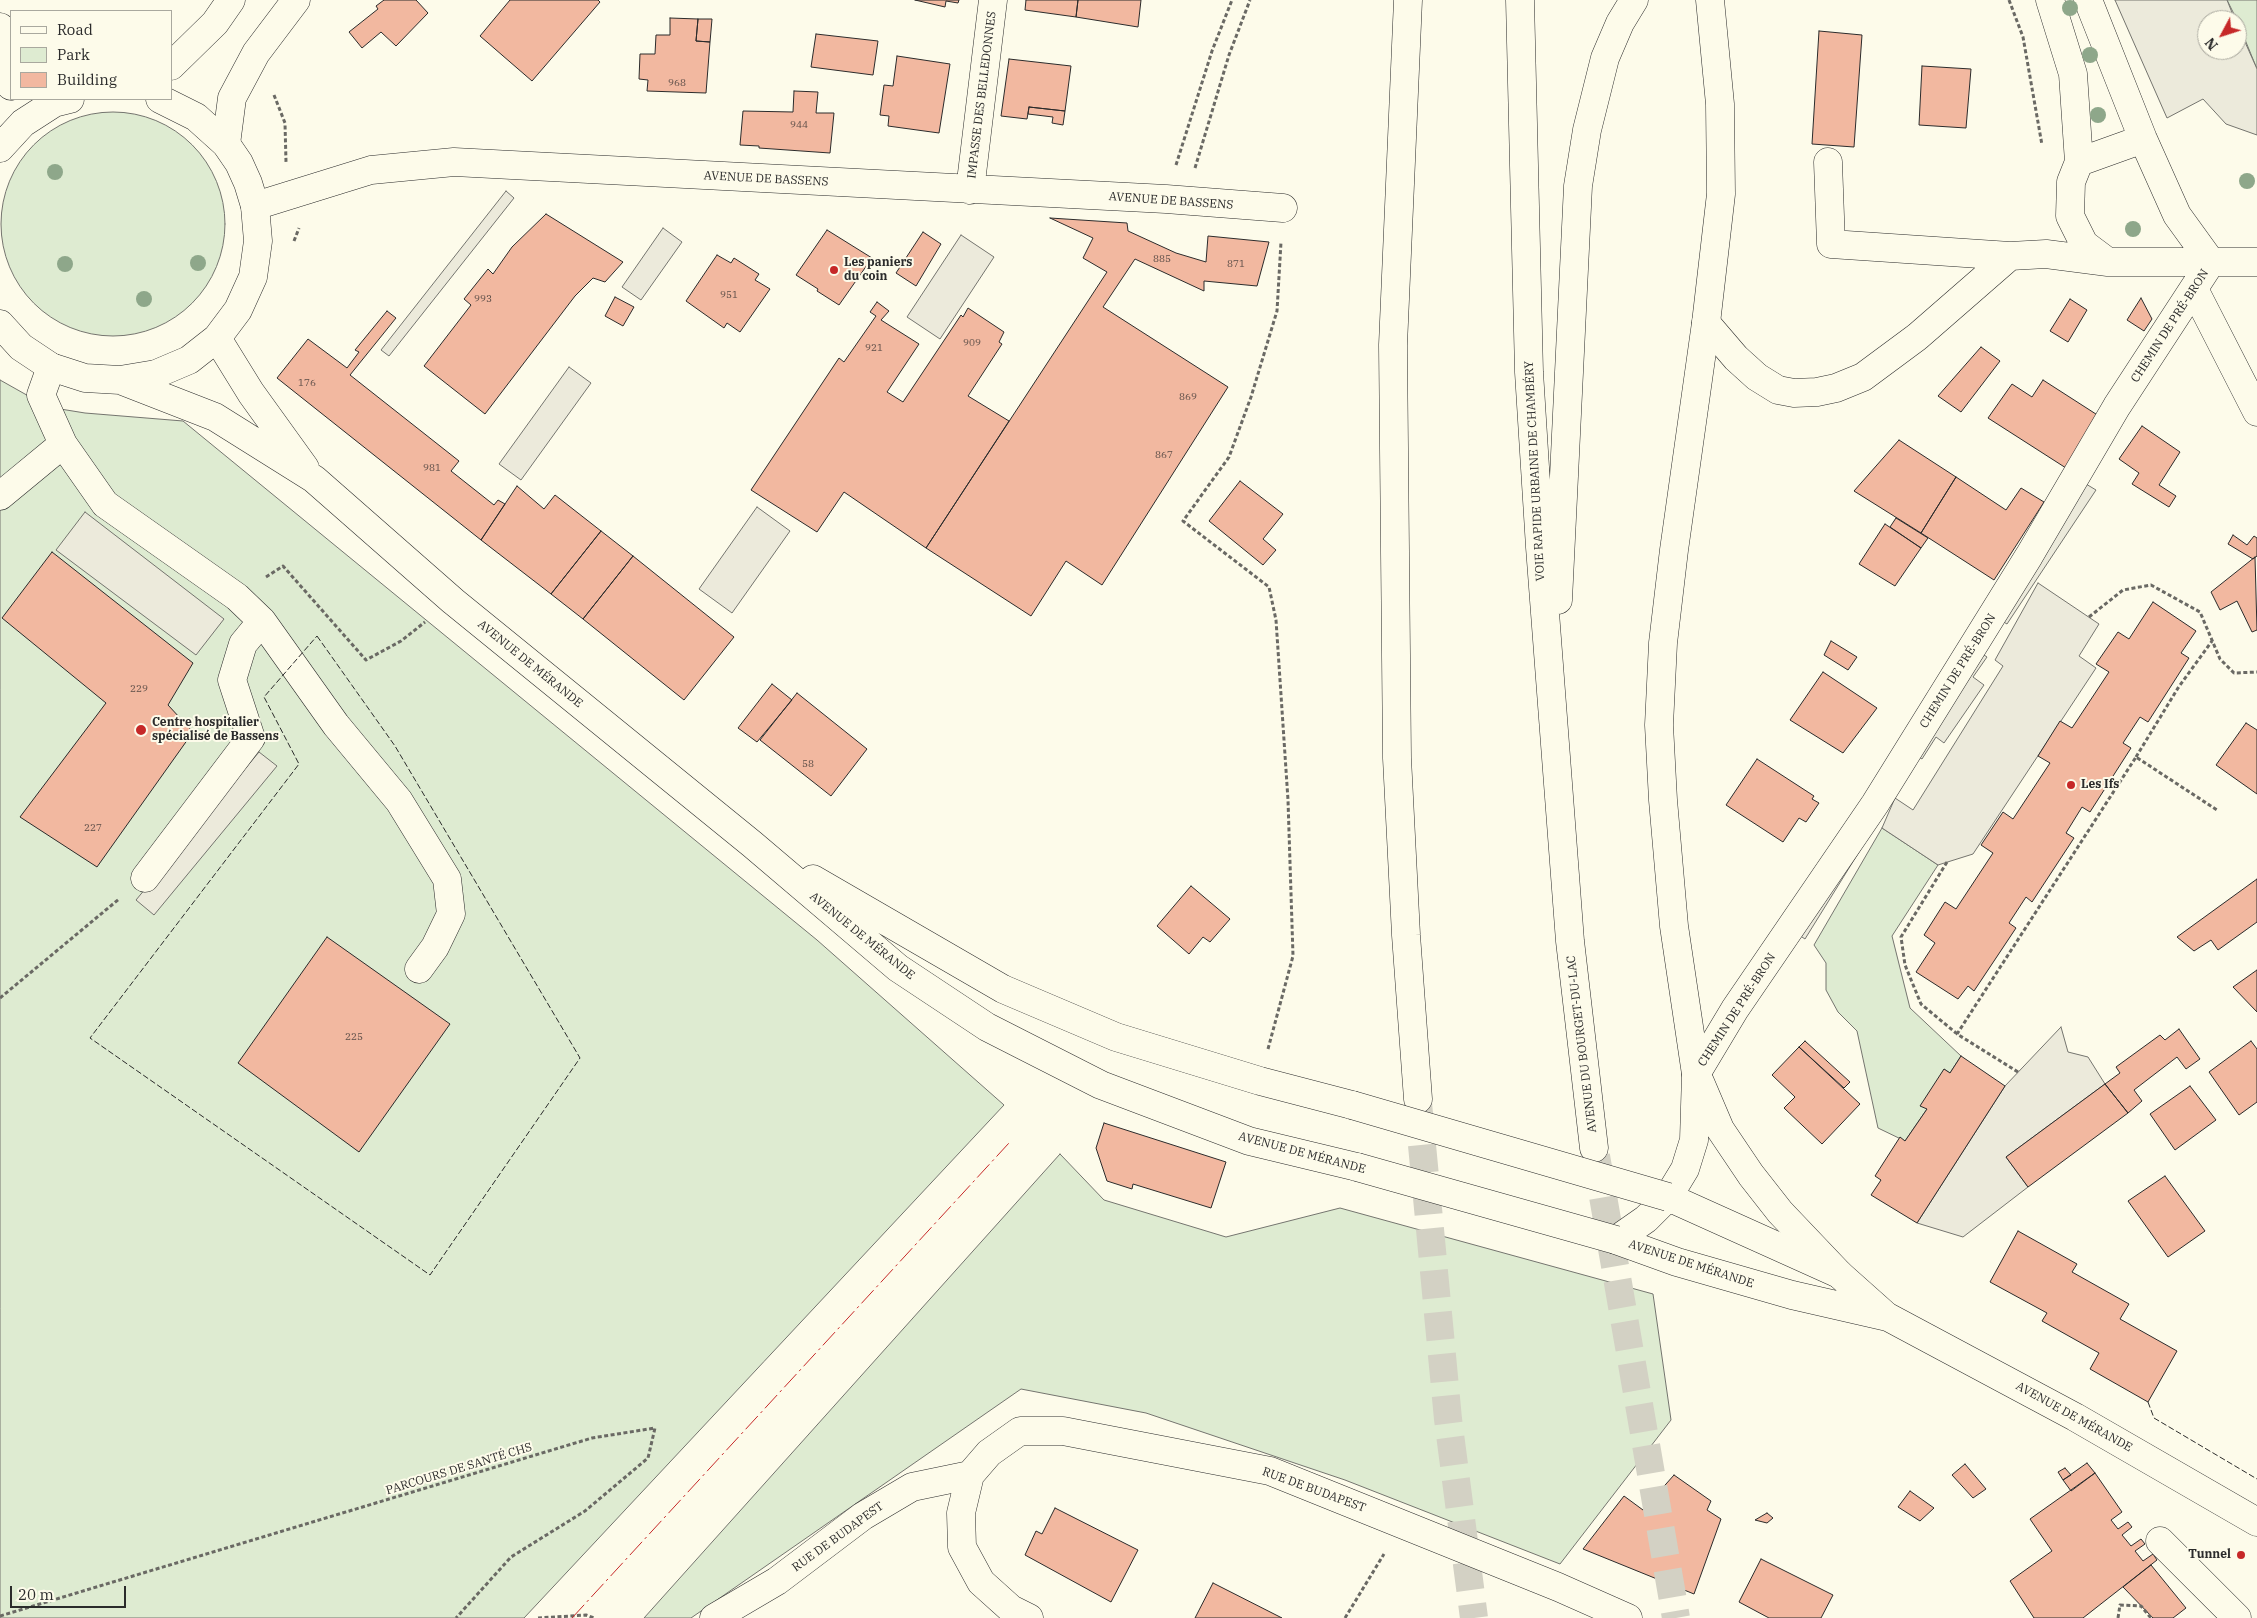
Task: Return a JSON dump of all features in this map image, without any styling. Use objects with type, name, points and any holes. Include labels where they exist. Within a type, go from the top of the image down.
[{"type":"main road","points":[[172,65],[215,23],[231,0]]},
{"type":"main road","points":[[226,144],[232,98],[256,53],[296,0]]},
{"type":"main road","name":"IMPASSE DES BELLEDONNES","points":[[970,190],[993,0]]},
{"type":"main road","points":[[1398,0],[1403,96]]},
{"type":"main road","points":[[1408,0],[1393,345],[1397,758],[1406,934],[1418,1099]]},
{"type":"main road","name":"VOIE RAPIDE URBAINE DE CHAMBÉRY","points":[[1520,0],[1529,372],[1552,726],[1570,941]]},
{"type":"main road","points":[[1552,726],[1578,186],[1586,130],[1605,58],[1620,23],[1634,0]]},
{"type":"main road","points":[[2050,0],[2073,74],[2075,172],[2070,216],[2084,244],[2108,262]]},
{"type":"main road","points":[[2088,0],[2143,139],[2177,215],[2211,262]]},
{"type":"main road","points":[[1616,1240],[1646,1219],[1668,1197],[1686,1169],[1694,1140],[1696,1074],[1674,926],[1663,800],[1659,725],[1663,644],[1674,550],[1706,323],[1720,194],[1720,104],[1711,11]]},
{"type":"main road","points":[[4,37],[10,79]]},
{"type":"main road","points":[[0,148],[10,134],[19,111],[59,100]]},
{"type":"main road","points":[[0,324],[21,347],[51,366],[85,378],[120,380],[156,374],[189,360],[217,338],[238,310],[253,276],[258,241],[255,206],[239,163],[226,144],[196,117],[162,100]]},
{"type":"main road","points":[[2075,172],[2143,139]]},
{"type":"main road","name":"AVENUE DE BASSENS","points":[[255,206],[371,170],[454,162],[1176,200],[1283,208]]},
{"type":"main road","points":[[1828,162],[1831,244],[2010,256],[2046,254],[2108,262],[2257,262]]},
{"type":"main road","points":[[1706,323],[1736,358],[1757,377],[1778,390],[1794,393],[1817,392],[1836,388],[1863,376],[1917,337],[2010,256]]},
{"type":"main road","name":"CHEMIN DE PRÉ-BRON","points":[[1696,1074],[1735,1009],[1875,804],[2030,556],[2117,406],[2211,262]]},
{"type":"main road","points":[[2194,289],[2257,412]]},
{"type":"main road","name":"AVENUE DE MÉRANDE","points":[[217,338],[251,393],[314,479]]},
{"type":"main road","points":[[51,366],[41,395],[63,444],[105,504],[237,597],[262,621],[336,725],[399,801],[447,879],[451,914],[434,947],[419,969]]},
{"type":"main road","name":"AVENUE DE MÉRANDE","points":[[120,380],[215,417],[314,479],[453,600],[752,844],[898,968],[987,1027],[1101,1085],[1249,1140],[1357,1167],[1616,1240],[1677,1262],[1792,1295],[1888,1317]]},
{"type":"main road","points":[[0,496],[63,444]]},
{"type":"main road","points":[[145,878],[251,738],[232,680],[242,644],[262,621]]},
{"type":"main road","name":"AVENUE DE MÉRANDE","points":[[752,844],[1003,989],[1116,1037],[1260,1081],[1668,1197],[1839,1274],[1888,1317],[2075,1417],[2257,1522]]},
{"type":"main road","name":"AVENUE DU BOURGET-DU-LAC","points":[[1570,941],[1594,1148]]},
{"type":"main road","points":[[1696,1074],[1720,1129],[1751,1175],[1780,1212],[1839,1274]]},
{"type":"main road","name":"RUE DE BUDAPEST","points":[[1028,1618],[1011,1609],[981,1582],[962,1547],[960,1513],[970,1475],[990,1454],[1020,1431],[1063,1431],[1270,1471],[1558,1586],[1628,1618]]},
{"type":"main road","name":"RUE DE BUDAPEST","points":[[714,1618],[777,1582],[863,1516],[912,1488],[970,1475]]},
{"type":"main road","points":[[2160,1542],[2237,1618]]},
{"type":"path","points":[[1176,200],[1212,50],[1232,0]]},
{"type":"path","points":[[1176,200],[1250,0]]},
{"type":"path","points":[[2009,0],[2023,37],[2040,142],[2075,172]]},
{"type":"path","points":[[1260,1081],[1293,956],[1288,800],[1276,620],[1269,587],[1184,521],[1229,456],[1251,397],[1277,311],[1283,208]]},
{"type":"path","points":[[237,597],[283,566],[366,660],[401,640],[453,600]]},
{"type":"path","points":[[2089,617],[2123,590],[2151,585],[2200,612],[2220,659],[2234,673],[2257,672]]},
{"type":"path","points":[[1957,1034],[2136,757],[2178,688],[2213,641]]},
{"type":"path","points":[[2136,757],[2217,810]]},
{"type":"path","points":[[1947,862],[1901,937],[1904,965],[1921,1004],[1957,1034],[2018,1072]]},
{"type":"path","points":[[0,998],[145,878]]},
{"type":"path","name":"PARCOURS DE SANTÉ CHS","points":[[0,1616],[583,1441],[655,1428],[648,1458],[584,1511],[511,1557],[456,1618]]},
{"type":"path","points":[[1345,1618],[1384,1555]]},
{"type":"path","points":[[2118,1618],[2120,1605],[2141,1606],[2151,1618]]},
{"type":"path","points":[[538,1618],[586,1615],[594,1618]]},
{"type":"green space","points":[[2227,0],[2257,0],[2257,69],[2247,44],[2247,10],[2232,10]]},
{"type":"green space","points":[[113,112],[135,114],[166,125],[184,137],[200,153],[212,171],[220,192],[225,224],[223,246],[212,277],[200,295],[184,311],[166,323],[145,331],[113,336],[91,334],[60,323],[42,311],[26,295],[14,277],[6,256],[1,224],[3,202],[14,171],[26,153],[42,137],[60,125],[81,117]]},
{"type":"green space","points":[[0,380],[48,407],[85,413],[183,421],[817,940],[1004,1105],[524,1618],[0,1618]]},
{"type":"green space","points":[[1882,828],[1938,865],[1892,936],[1910,1008],[1961,1056],[1950,1073],[1944,1069],[1927,1109],[1905,1141],[1878,1128],[1857,1031],[1838,1012],[1826,990],[1826,963],[1814,945]]},
{"type":"green space","points":[[1060,1154],[1104,1200],[1226,1237],[1340,1208],[1653,1294],[1671,1420],[1560,1564],[1345,1480],[1146,1413],[1021,1389],[691,1618],[644,1618]]},
{"type":"shaded area","points":[[2115,0],[2227,0],[2231,10],[2197,10],[2197,60],[2247,60],[2247,46],[2257,69],[2257,135],[2226,124],[2203,99],[2167,118]]},
{"type":"shaded area","points":[[506,191],[514,198],[389,356],[381,350]]},
{"type":"shaded area","points":[[663,228],[682,242],[641,300],[622,287]]},
{"type":"shaded area","points":[[961,235],[994,257],[940,339],[907,317]]},
{"type":"shaded area","points":[[569,367],[591,383],[521,480],[499,464]]},
{"type":"shaded area","points":[[2086,484],[2096,490],[2007,624],[1997,618]]},
{"type":"shaded area","points":[[757,507],[790,531],[732,613],[699,589]]},
{"type":"shaded area","points":[[85,512],[224,619],[196,655],[56,550]]},
{"type":"shaded area","points":[[2038,583],[2099,624],[2079,656],[2096,668],[1973,854],[1938,865],[1882,828],[1895,798],[1913,810],[2003,666],[1995,660]]},
{"type":"shaded area","points":[[1978,651],[1987,657],[1973,677],[1984,685],[1944,743],[1936,737],[1922,759],[1910,751]]},
{"type":"shaded area","points":[[259,752],[277,766],[154,915],[136,900]]},
{"type":"shaded area","points":[[1872,831],[1805,939],[1796,933]]},
{"type":"shaded area","points":[[2061,1027],[2068,1052],[2088,1057],[2105,1084],[2006,1157],[2028,1187],[1963,1237],[1917,1223],[2005,1086]]},
{"type":"building","points":[[384,0],[416,0],[428,13],[396,46],[381,32],[362,48],[349,32],[378,9],[376,6]]},
{"type":"building","points":[[510,0],[598,0],[600,2],[532,81],[480,36]]},
{"type":"building","points":[[915,0],[959,0],[958,3],[946,1],[945,7]]},
{"type":"building","points":[[1026,0],[1078,0],[1076,17],[1025,10]]},
{"type":"building","points":[[1078,0],[1141,0],[1138,27],[1076,17]]},
{"type":"building","points":[[670,18],[698,19],[696,41],[710,42],[706,93],[647,91],[648,80],[639,79],[640,54],[655,54],[656,35],[670,35]]},
{"type":"building","points":[[698,19],[712,19],[710,42],[696,41]]},
{"type":"building","points":[[1819,31],[1862,35],[1854,147],[1812,144]]},
{"type":"building","points":[[816,34],[878,41],[873,75],[811,67]]},
{"type":"building","points":[[897,56],[950,64],[939,133],[888,126],[889,116],[880,115],[884,85],[893,86]]},
{"type":"building","points":[[1009,59],[1071,66],[1065,111],[1029,107],[1027,119],[1001,116]]},
{"type":"building","points":[[1922,66],[1971,69],[1966,128],[1919,125]]},
{"type":"building","points":[[794,91],[818,92],[816,113],[834,113],[830,153],[740,145],[743,111],[793,112]]},
{"type":"building","points":[[1029,107],[1065,111],[1063,125],[1052,123],[1053,117],[1028,114]]},
{"type":"building","points":[[546,214],[623,262],[605,282],[593,278],[575,296],[485,414],[424,366],[471,305],[464,299],[488,269],[493,274],[512,247]]},
{"type":"building","points":[[1050,218],[1127,223],[1128,231],[1176,253],[1206,262],[1208,236],[1269,242],[1257,286],[1204,281],[1204,291],[1135,259],[1103,307],[1228,387],[1102,585],[1066,561],[1031,616],[926,548],[1107,272],[1083,258],[1093,238]]},
{"type":"building","points":[[827,230],[872,258],[839,305],[796,275]]},
{"type":"building","points":[[923,232],[941,244],[916,286],[896,273]]},
{"type":"building","points":[[717,255],[731,263],[734,258],[759,274],[755,280],[770,289],[740,332],[727,323],[724,328],[686,301]]},
{"type":"building","points":[[615,297],[634,307],[623,326],[605,316]]},
{"type":"building","points":[[2141,298],[2152,319],[2144,331],[2127,320]]},
{"type":"building","points":[[2070,299],[2087,310],[2068,342],[2050,331]]},
{"type":"building","points":[[877,302],[889,311],[881,320],[919,344],[887,392],[903,402],[961,315],[963,317],[968,308],[1004,332],[999,342],[1002,344],[968,396],[1009,421],[926,548],[844,492],[817,532],[751,490],[839,358],[844,362],[876,316],[870,312]]},
{"type":"building","points":[[387,311],[396,318],[350,375],[459,461],[451,471],[494,505],[498,500],[505,504],[481,540],[277,378],[308,339],[347,368],[359,352],[355,350]]},
{"type":"building","points":[[1981,347],[2000,361],[1961,412],[1938,396]]},
{"type":"building","points":[[2043,380],[2099,416],[2066,468],[1988,418],[2012,384],[2032,397]]},
{"type":"building","points":[[2142,426],[2180,452],[2159,485],[2176,496],[2169,507],[2132,484],[2139,473],[2119,459]]},
{"type":"building","points":[[1899,440],[1956,477],[1921,533],[1854,491]]},
{"type":"building","points":[[1956,477],[2006,510],[2021,488],[2044,502],[1994,580],[1921,533]]},
{"type":"building","points":[[1240,481],[1283,514],[1263,539],[1276,550],[1263,565],[1209,521]]},
{"type":"building","points":[[517,486],[544,509],[555,495],[601,531],[551,594],[481,540]]},
{"type":"building","points":[[1896,518],[1928,538],[1921,548],[1890,527]]},
{"type":"building","points":[[1885,524],[1921,548],[1895,586],[1859,564]]},
{"type":"building","points":[[601,531],[633,556],[583,619],[551,594]]},
{"type":"building","points":[[2233,535],[2247,545],[2254,536],[2257,538],[2257,556],[2253,559],[2228,544]]},
{"type":"building","points":[[52,552],[193,663],[168,705],[193,732],[97,867],[20,817],[106,703],[2,618]]},
{"type":"building","points":[[633,556],[734,637],[684,700],[583,619]]},
{"type":"building","points":[[2255,557],[2257,630],[2252,632],[2237,601],[2220,610],[2211,592]]},
{"type":"building","name":"Les Ifs","points":[[2153,602],[2196,631],[2181,653],[2189,658],[2148,722],[2140,717],[2123,743],[2131,748],[2090,812],[2082,807],[2066,833],[2074,838],[2032,902],[2026,897],[2009,923],[2016,928],[1974,991],[1968,986],[1958,999],[1916,972],[1935,943],[1924,935],[1945,902],[1956,909],[1993,853],[1981,845],[2003,812],[2013,819],[2050,763],[2038,756],[2060,721],[2072,728],[2109,672],[2096,664],[2118,632],[2129,639]]},
{"type":"building","points":[[1831,641],[1857,657],[1848,670],[1824,655]]},
{"type":"building","points":[[1823,672],[1877,708],[1843,753],[1790,720]]},
{"type":"building","points":[[772,684],[792,700],[757,742],[738,728]]},
{"type":"building","points":[[797,693],[867,749],[831,796],[760,740]]},
{"type":"building","points":[[2246,723],[2257,730],[2257,794],[2216,765]]},
{"type":"building","points":[[1757,759],[1814,796],[1812,799],[1819,803],[1806,822],[1799,818],[1783,842],[1726,805]]},
{"type":"building","points":[[2257,879],[2257,922],[2218,950],[2211,940],[2194,951],[2177,937]]},
{"type":"building","points":[[1191,886],[1230,919],[1210,942],[1203,937],[1189,954],[1157,926]]},
{"type":"building","points":[[327,937],[450,1024],[359,1152],[238,1063]]},
{"type":"building","points":[[2257,970],[2257,1012],[2233,987]]},
{"type":"building","points":[[2179,1029],[2200,1059],[2186,1069],[2177,1057],[2134,1090],[2142,1101],[2128,1113],[2105,1084],[2120,1073],[2116,1067],[2160,1035],[2165,1040]]},
{"type":"building","points":[[1805,1041],[1850,1082],[1844,1088],[1799,1047]]},
{"type":"building","points":[[2251,1041],[2257,1049],[2257,1102],[2239,1115],[2209,1072]]},
{"type":"building","points":[[1799,1047],[1860,1104],[1822,1144],[1784,1108],[1795,1097],[1772,1075]]},
{"type":"building","points":[[1961,1056],[2005,1086],[1917,1223],[1871,1195],[1881,1180],[1875,1176],[1900,1137],[1905,1141],[1927,1109],[1920,1106],[1944,1069],[1950,1073]]},
{"type":"building","points":[[2105,1084],[2128,1113],[2028,1187],[2006,1157]]},
{"type":"building","points":[[2190,1086],[2216,1120],[2175,1150],[2150,1114]]},
{"type":"building","points":[[1104,1123],[1226,1162],[1211,1208],[1133,1184],[1132,1189],[1107,1181],[1096,1148]]},
{"type":"building","points":[[2165,1176],[2205,1231],[2168,1257],[2128,1201]]},
{"type":"building","points":[[2018,1231],[2077,1264],[2072,1272],[2129,1304],[2120,1319],[2177,1351],[2148,1402],[2090,1369],[2099,1353],[2042,1321],[2047,1313],[1990,1282]]},
{"type":"building","points":[[2087,1463],[2095,1473],[2071,1491],[2063,1480]]},
{"type":"building","points":[[1965,1464],[1986,1489],[1973,1498],[1952,1475]]},
{"type":"building","points":[[2065,1468],[2071,1475],[2063,1480],[2058,1472]]},
{"type":"building","points":[[2095,1473],[2122,1512],[2111,1520],[2118,1529],[2128,1522],[2132,1527],[2122,1535],[2131,1546],[2141,1539],[2145,1544],[2135,1551],[2143,1561],[2153,1554],[2157,1560],[2083,1618],[2034,1618],[2010,1581],[2052,1551],[2030,1519]]},
{"type":"building","points":[[1674,1475],[1711,1501],[1707,1510],[1721,1519],[1694,1594],[1583,1549],[1624,1496],[1643,1510]]},
{"type":"building","points":[[1910,1491],[1934,1508],[1920,1521],[1898,1507]]},
{"type":"building","points":[[1055,1508],[1138,1550],[1111,1602],[1025,1555],[1036,1531],[1042,1534]]},
{"type":"building","points":[[1767,1513],[1773,1518],[1767,1523],[1755,1520]]},
{"type":"building","points":[[1761,1559],[1833,1595],[1821,1618],[1769,1618],[1739,1602]]},
{"type":"building","points":[[2151,1565],[2186,1608],[2173,1618],[2153,1618],[2123,1587]]},
{"type":"building","points":[[1213,1583],[1282,1618],[1195,1618]]},
{"type":"tunnel","points":[[1418,1103],[1448,1419],[1474,1618]]},
{"type":"tunnel","points":[[1596,1156],[1676,1618]]},
{"type":"fence","points":[[317,636],[395,746],[580,1058],[430,1275],[90,1038],[299,764],[264,697],[317,636]]},
{"type":"fence","points":[[2148,1402],[2154,1418],[2257,1479]]},
{"type":"power","points":[[572,1618],[1009,1143]]},
{"type":"place","name":"Les paniers du coin","points":[[834,270]]},
{"type":"place","name":"Centre hospitalier spécialisé de Bassens","points":[[141,730]]},
{"type":"place","name":"Les Ifs","points":[[2071,785]]},
{"type":"place","name":"Tunnel","points":[[2241,1555]]}]
